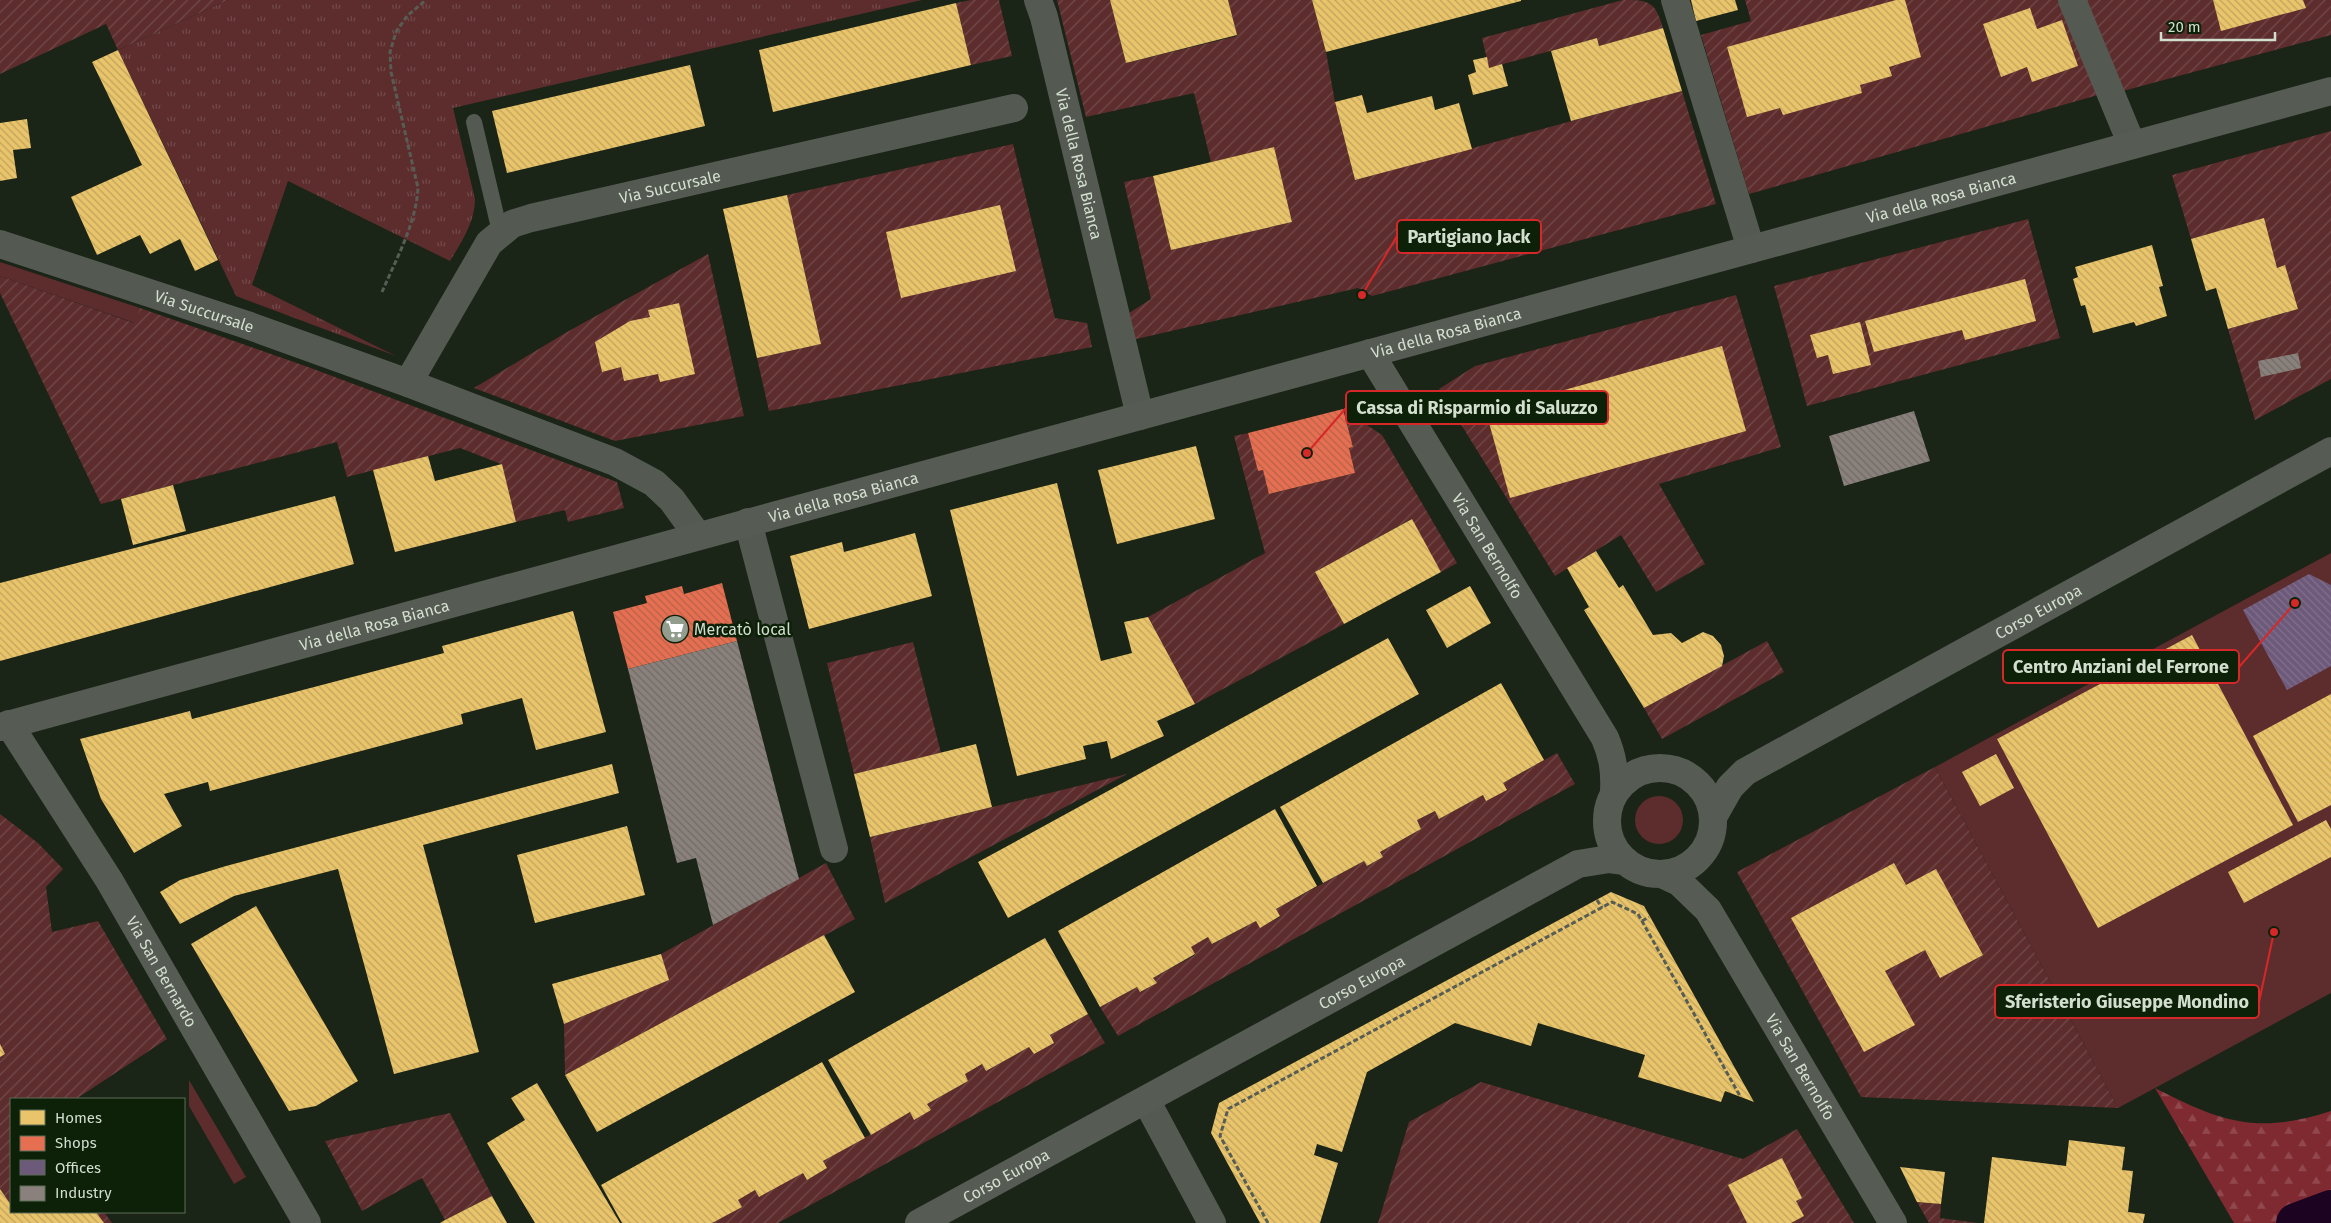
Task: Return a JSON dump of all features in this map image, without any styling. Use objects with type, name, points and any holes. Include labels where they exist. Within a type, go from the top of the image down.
[{"type":"street","name":"Via della Rosa Bianca","points":[[1038,0],[1044,17],[1140,416]]},
{"type":"street","points":[[1675,0],[1751,249]]},
{"type":"street","points":[[2072,0],[2132,145]]},
{"type":"street","name":"Via della Rosa Bianca","points":[[4,726],[2331,91]]},
{"type":"street","name":"Via Succursale","points":[[408,382],[489,243],[512,224],[531,218],[1014,108]]},
{"type":"street","name":"Via Succursale","points":[[0,244],[184,304],[408,382],[616,462],[654,483],[672,500],[698,536]]},
{"type":"street","name":"Via San Bernolfo","points":[[1370,353],[1605,738],[1613,756],[1614,791]]},
{"type":"street","name":"Corso Europa","points":[[1713,817],[1730,787],[1745,772],[2331,451]]},
{"type":"street","name":"Via della Rosa Bianca","points":[[748,522],[834,849]]},
{"type":"street","name":"Via San Bernardo","points":[[4,726],[104,873],[307,1223]]},
{"type":"street","name":"Via San Bernolfo","points":[[1605,738],[1621,754],[1634,762],[1651,768]]},
{"type":"street","name":"Corso Europa","points":[[1691,776],[1704,790],[1712,807],[1713,817],[1709,844],[1698,859],[1682,870],[1664,875],[1646,873],[1625,861],[1609,840],[1606,823],[1607,806],[1614,791],[1626,779],[1640,770],[1651,768],[1674,769],[1691,776],[1709,779],[1745,772]]},
{"type":"street","name":"Corso Europa","points":[[1578,864],[1594,845],[1606,823]]},
{"type":"street","name":"Via San Bernolfo","points":[[1702,853],[1702,889],[1708,910],[1893,1223]]},
{"type":"street","name":"Corso Europa","points":[[919,1223],[1578,864],[1609,859],[1625,861]]},
{"type":"street","name":"Via San Bernolfo","points":[[1664,875],[1679,882],[1708,910]]},
{"type":"street","points":[[1146,1100],[1212,1223]]},
{"type":"lane","points":[[474,122],[500,232]]},
{"type":"path","points":[[382,292],[412,220],[417,204],[418,188],[391,72],[390,52],[396,32],[407,16],[426,0]]},
{"type":"path","points":[[1597,900],[1602,908]]},
{"type":"path","points":[[1268,1223],[1220,1136],[1228,1109],[1612,902],[1638,914],[1740,1096]]},
{"type":"path","points":[[1642,921],[1650,917]]},
{"type":"path","points":[[1214,1139],[1220,1136]]},
{"type":"green space","points":[[0,0],[228,0],[118,50],[106,24],[0,74]]},
{"type":"green space","points":[[228,0],[922,0],[453,108],[475,199],[473,216],[463,239],[450,261],[288,181],[252,285],[396,356],[236,296],[118,50]]},
{"type":"green space","points":[[971,0],[999,0],[1012,56],[971,65],[956,3]]},
{"type":"green space","points":[[1057,0],[1110,0],[1126,63],[1237,36],[1228,0],[1312,0],[1326,52],[1335,102],[1355,180],[1682,91],[1716,204],[1372,296],[1358,288],[1132,340],[1126,315],[1151,299],[1124,182],[1153,176],[1171,250],[1292,222],[1274,148],[1211,162],[1194,93],[1086,117]]},
{"type":"green space","points":[[1623,0],[1650,4],[1657,12],[1663,28],[1599,46],[1597,38],[1489,68],[1482,38]]},
{"type":"green space","points":[[1745,0],[2058,0],[2098,95],[1749,194],[1701,35],[1751,21]]},
{"type":"green space","points":[[2086,0],[2331,0],[2331,35],[2123,91]]},
{"type":"green space","points":[[2331,131],[2331,379],[2255,420],[2228,329],[2298,309],[2285,266],[2277,268],[2263,219],[2191,239],[2172,175]]},
{"type":"green space","points":[[1013,144],[1055,318],[1087,323],[1092,347],[769,411],[757,358],[821,344],[787,195]]},
{"type":"green space","points":[[2028,219],[2060,338],[1807,406],[1774,286]]},
{"type":"green space","points":[[708,254],[744,416],[615,441],[474,388],[567,332]]},
{"type":"green space","points":[[0,262],[140,308],[135,323],[0,276]]},
{"type":"green space","points":[[0,276],[134,323],[140,308],[308,367],[617,482],[624,508],[568,522],[565,510],[516,522],[501,464],[460,448],[347,477],[337,442],[101,504],[0,293]]},
{"type":"green space","points":[[1736,295],[1781,447],[1659,484],[1705,564],[1656,592],[1621,535],[1555,576],[1439,389],[1475,366]]},
{"type":"green space","points":[[1343,409],[1382,435],[1457,563],[1441,572],[1411,519],[1316,572],[1344,624],[1195,704],[1148,617],[1265,553],[1234,436],[1248,433],[1258,470],[1263,470],[1270,494],[1355,473],[1349,448],[1353,447]]},
{"type":"green space","points":[[2331,553],[2331,993],[2118,1108],[1935,767]]},
{"type":"green space","points":[[1767,641],[1784,672],[1662,739],[1644,708]]},
{"type":"green space","points":[[913,642],[941,753],[854,774],[827,663]]},
{"type":"green space","points":[[1557,753],[1575,784],[1118,1036],[1100,1007],[1137,987],[1141,992],[1156,983],[1153,978],[1195,955],[1191,947],[1208,937],[1213,944],[1256,921],[1260,927],[1280,917],[1276,909],[1364,861],[1367,866],[1383,857],[1380,852],[1421,829],[1417,820],[1435,811],[1439,819],[1483,795],[1486,800],[1503,783]]},
{"type":"green space","points":[[1935,767],[2118,1108],[1861,1097],[1737,872]]},
{"type":"green space","points":[[1127,774],[885,903],[870,837]]},
{"type":"green space","points":[[1654,796],[1664,796],[1673,800],[1679,806],[1682,811],[1682,829],[1673,840],[1664,844],[1654,844],[1645,840],[1639,834],[1635,825],[1635,815],[1639,806],[1645,800]]},
{"type":"green space","points":[[0,814],[38,843],[63,869],[46,887],[52,932],[98,921],[167,1039],[78,1098],[10,1098],[10,1213],[105,1213],[112,1223],[0,1223]]},
{"type":"green space","points":[[826,863],[855,919],[565,1075],[564,1024],[668,980],[661,954]]},
{"type":"green space","points":[[1088,1014],[1105,1043],[778,1223],[712,1223],[738,1200],[755,1190],[803,1173],[807,1180],[827,1168],[823,1161],[910,1112],[915,1119],[930,1110],[927,1104],[968,1081],[965,1074],[982,1064],[986,1071],[1029,1047],[1034,1054],[1053,1043],[1050,1035]]},
{"type":"green space","points":[[189,1080],[246,1177],[234,1184],[189,1106]]},
{"type":"green space","points":[[1481,1082],[1743,1159],[1797,1129],[1854,1223],[1378,1223],[1409,1122]]},
{"type":"green space","points":[[2155,1088],[2178,1100],[2220,1117],[2240,1121],[2260,1123],[2282,1122],[2331,1111],[2331,1223],[2234,1223]]},
{"type":"green space","points":[[450,1113],[492,1196],[445,1220],[422,1178],[362,1211],[325,1141]]},
{"type":"green space","points":[[1917,1202],[1941,1204],[1940,1218],[1978,1223],[1929,1223]]},
{"type":"building: Homes","points":[[1110,0],[1228,0],[1237,35],[1126,63]]},
{"type":"building: Homes","points":[[1312,0],[1521,0],[1521,1],[1326,52]]},
{"type":"building: Homes","points":[[1691,0],[1735,0],[1738,10],[1696,21]]},
{"type":"building: Homes","points":[[1896,0],[1905,0],[1921,57],[1889,67],[1892,76],[1860,85],[1862,93],[1783,115],[1780,108],[1747,117],[1727,47]]},
{"type":"building: Homes","points":[[2213,0],[2303,0],[2306,8],[2221,31]]},
{"type":"building: Homes","points":[[956,3],[971,65],[773,112],[759,50]]},
{"type":"building: Homes","points":[[2030,8],[2037,29],[2062,20],[2078,66],[2032,82],[2027,67],[2001,77],[1983,24]]},
{"type":"building: Homes","points":[[1663,28],[1682,91],[1571,121],[1551,51],[1597,38],[1599,46]]},
{"type":"building: Homes","points":[[118,50],[218,260],[195,271],[180,239],[150,254],[140,235],[97,255],[71,197],[142,165],[92,62]]},
{"type":"building: Homes","points":[[1487,57],[1489,68],[1502,64],[1508,86],[1473,95],[1468,75],[1476,72],[1473,60]]},
{"type":"building: Homes","points":[[690,65],[705,126],[507,173],[492,111]]},
{"type":"building: Homes","points":[[1362,95],[1367,113],[1432,96],[1435,110],[1459,103],[1472,149],[1355,180],[1335,102]]},
{"type":"building: Homes","points":[[27,119],[31,148],[13,150],[17,178],[0,181],[0,123]]},
{"type":"building: Homes","points":[[1274,147],[1292,222],[1171,250],[1153,176]]},
{"type":"building: Homes","points":[[787,195],[821,344],[757,358],[723,209]]},
{"type":"building: Homes","points":[[1000,205],[1016,271],[901,298],[886,232]]},
{"type":"building: Homes","points":[[2264,218],[2277,268],[2285,265],[2298,309],[2228,329],[2216,288],[2206,291],[2191,239]]},
{"type":"building: Homes","points":[[2152,245],[2163,286],[2159,287],[2167,316],[2136,326],[2134,322],[2093,333],[2085,305],[2081,306],[2073,279],[2078,277],[2075,267]]},
{"type":"building: Homes","points":[[2025,279],[2036,321],[1965,340],[1962,330],[1874,352],[1865,321]]},
{"type":"building: Homes","points":[[679,303],[695,374],[660,382],[658,374],[624,381],[621,367],[602,372],[595,342],[630,321],[650,317],[648,310]]},
{"type":"building: Homes","points":[[1860,322],[1871,365],[1833,374],[1828,355],[1817,358],[1810,335]]},
{"type":"building: Homes","points":[[1722,346],[1746,431],[1510,498],[1486,412]]},
{"type":"building: Homes","points":[[1196,446],[1215,519],[1117,544],[1098,470]]},
{"type":"building: Homes","points":[[428,456],[435,481],[502,464],[516,522],[395,552],[373,470]]},
{"type":"building: Homes","points":[[1057,483],[1101,661],[1132,653],[1124,622],[1148,617],[1195,704],[1157,721],[1164,736],[1111,759],[1107,741],[1083,746],[1086,759],[1017,776],[950,510]]},
{"type":"building: Homes","points":[[173,485],[186,531],[133,545],[121,499]]},
{"type":"building: Homes","points":[[335,496],[354,564],[0,661],[0,583]]},
{"type":"building: Homes","points":[[1412,519],[1441,572],[1344,624],[1315,572]]},
{"type":"building: Homes","points":[[915,533],[932,596],[809,629],[790,556],[842,542],[844,552]]},
{"type":"building: Homes","points":[[1596,551],[1619,588],[1623,585],[1653,635],[1671,633],[1682,643],[1703,632],[1713,636],[1721,645],[1724,656],[1722,666],[1644,708],[1584,610],[1589,607],[1567,568]]},
{"type":"building: Homes","points":[[1470,586],[1491,623],[1447,648],[1426,610]]},
{"type":"building: Homes","points":[[573,611],[606,732],[536,750],[522,698],[461,714],[463,724],[210,791],[208,782],[164,794],[182,826],[134,853],[101,799],[80,739],[190,711],[192,719],[444,653],[442,646]]},
{"type":"building: Homes","points":[[2192,635],[2293,825],[2098,928],[1997,739]]},
{"type":"building: Homes","points":[[1388,638],[1419,694],[1008,918],[978,862]]},
{"type":"building: Homes","points":[[1501,683],[1544,760],[1503,783],[1507,790],[1486,801],[1483,795],[1439,819],[1435,811],[1417,820],[1421,829],[1380,852],[1383,857],[1367,866],[1364,861],[1323,883],[1280,807]]},
{"type":"building: Homes","points":[[2331,694],[2331,805],[2298,822],[2253,736]]},
{"type":"building: Homes","points":[[976,744],[992,807],[870,837],[854,774]]},
{"type":"building: Homes","points":[[1996,754],[2014,788],[1980,806],[1962,772]]},
{"type":"building: Homes","points":[[612,764],[619,793],[423,845],[479,1052],[394,1074],[338,869],[234,896],[180,924],[160,892],[180,880],[226,866]]},
{"type":"building: Homes","points":[[1275,809],[1317,886],[1276,909],[1280,916],[1260,928],[1256,921],[1212,944],[1208,937],[1191,947],[1195,954],[1153,978],[1157,983],[1140,992],[1137,987],[1100,1007],[1058,931]]},
{"type":"building: Homes","points":[[2326,820],[2331,829],[2331,857],[2244,903],[2228,872]]},
{"type":"building: Homes","points":[[627,826],[645,895],[535,923],[517,855]]},
{"type":"building: Homes","points":[[1894,863],[1906,885],[1936,869],[1983,955],[1940,978],[1925,950],[1885,971],[1915,1025],[1864,1052],[1791,918]]},
{"type":"building: Homes","points":[[1611,892],[1644,906],[1754,1102],[1725,1091],[1721,1102],[1638,1077],[1645,1055],[1538,1023],[1531,1046],[1455,1023],[1367,1072],[1342,1152],[1317,1144],[1314,1155],[1338,1163],[1320,1223],[1260,1223],[1211,1133],[1219,1103]]},
{"type":"building: Homes","points":[[256,906],[358,1081],[316,1106],[289,1111],[191,944]]},
{"type":"building: Homes","points":[[824,935],[855,992],[597,1132],[565,1075]]},
{"type":"building: Homes","points":[[1045,938],[1088,1014],[1050,1035],[1054,1043],[1034,1054],[1029,1047],[986,1071],[982,1064],[965,1074],[968,1081],[927,1104],[931,1110],[914,1120],[910,1112],[871,1135],[828,1060]]},
{"type":"building: Homes","points":[[661,954],[669,980],[564,1024],[552,984]]},
{"type":"building: Homes","points":[[0,1044],[5,1054],[0,1057]]},
{"type":"building: Homes","points":[[822,1062],[865,1138],[823,1161],[827,1168],[807,1180],[803,1173],[759,1197],[755,1190],[738,1200],[742,1207],[712,1223],[622,1223],[601,1185]]},
{"type":"building: Homes","points":[[537,1083],[620,1223],[535,1223],[487,1143],[525,1120],[511,1098]]},
{"type":"building: Homes","points":[[2069,1140],[2125,1147],[2122,1170],[2133,1171],[2128,1212],[2145,1214],[2143,1223],[1984,1223],[1992,1157],[2066,1166]]},
{"type":"building: Homes","points":[[1782,1158],[1802,1198],[1796,1201],[1804,1216],[1791,1223],[1747,1223],[1728,1185]]},
{"type":"building: Homes","points":[[1900,1167],[1945,1172],[1941,1204],[1917,1202]]},
{"type":"building: Homes","points":[[0,1189],[10,1204],[10,1213],[97,1213],[104,1223],[0,1223]]},
{"type":"building: Homes","points":[[492,1196],[507,1223],[440,1223],[445,1220]]},
{"type":"building: Shops","points":[[1343,409],[1353,447],[1349,448],[1355,473],[1269,494],[1263,470],[1258,471],[1248,433]]},
{"type":"building: Shops","points":[[722,583],[737,641],[628,669],[613,612],[647,603],[645,596],[682,586],[684,594]]},
{"type":"building: Offices","points":[[2309,574],[2331,585],[2331,666],[2287,690],[2243,610]]},
{"type":"building: Industry","points":[[2298,353],[2301,368],[2261,377],[2258,361]]},
{"type":"building: Industry","points":[[1914,411],[1930,461],[1844,486],[1829,436]]},
{"type":"building: Industry","points":[[737,641],[799,879],[713,925],[696,858],[677,863],[628,669]]},
{"type":"waterway","points":[[2296,1223],[2331,1210]]},
{"type":"place","name":"Partigiano Jack","points":[[1362,295]]},
{"type":"place","name":"Cassa di Risparmio di Saluzzo","points":[[1307,453]]},
{"type":"place","name":"Centro Anziani del Ferrone","points":[[2295,603]]},
{"type":"place","name":"Mercatò local","points":[[675,629]]},
{"type":"place","name":"Sferisterio Giuseppe Mondino","points":[[2274,932]]}]
